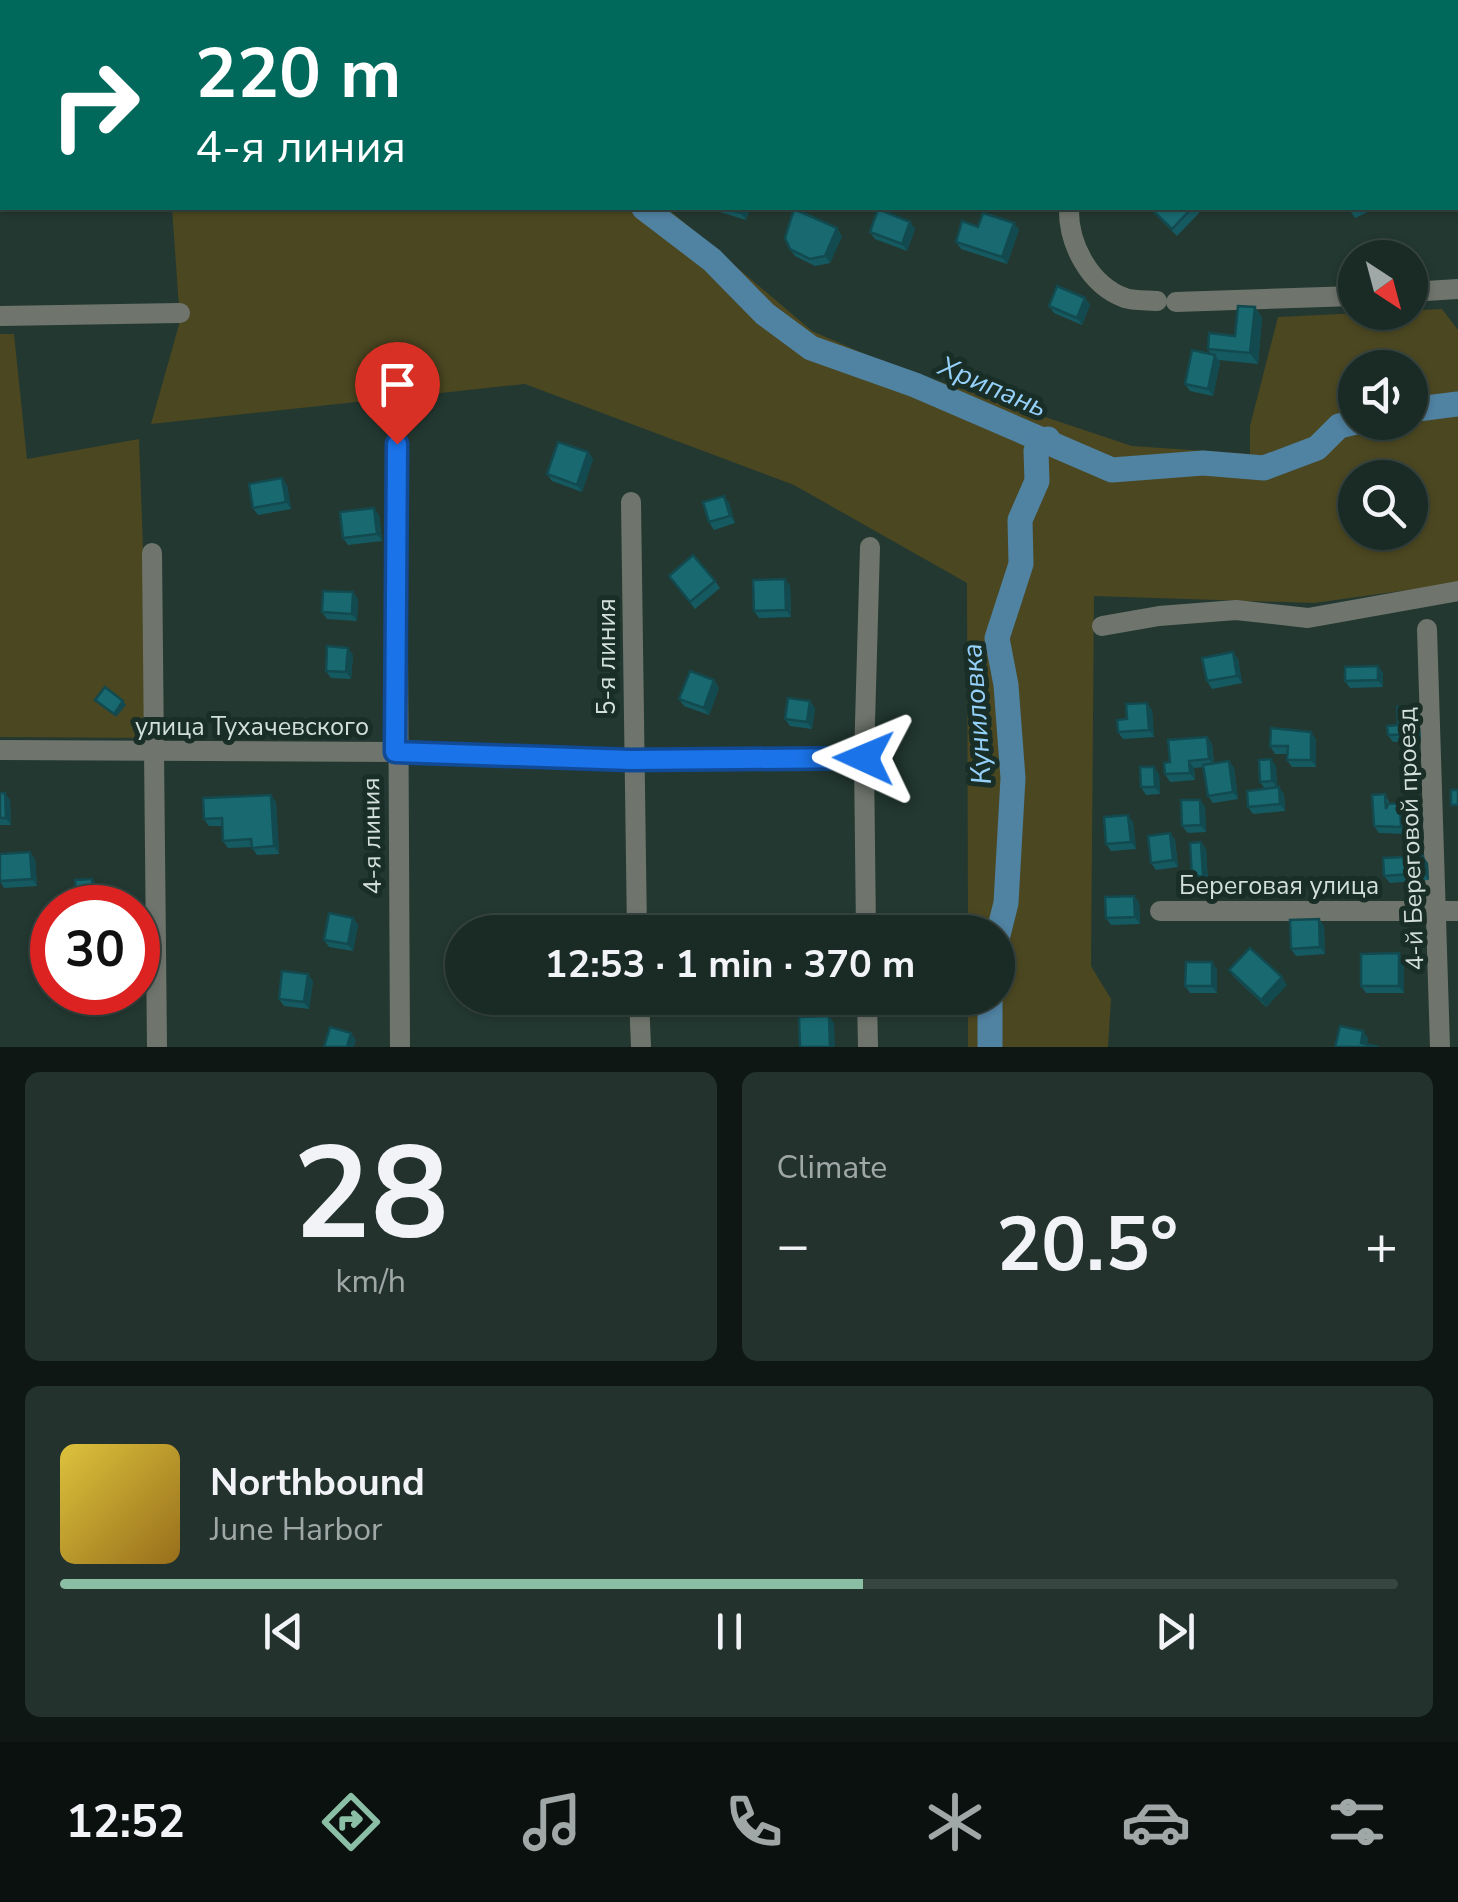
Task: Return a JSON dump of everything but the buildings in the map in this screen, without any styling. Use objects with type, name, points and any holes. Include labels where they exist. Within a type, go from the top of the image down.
[{"type":"street","points":[[1069,210],[1077,253],[1100,282],[1125,298],[1166,302],[1338,297]]},
{"type":"street","points":[[1428,291],[1458,290]]},
{"type":"street","points":[[0,316],[180,313]]},
{"type":"street","name":"4-я линия","points":[[397,444],[395,752],[400,1047]]},
{"type":"street","name":"5-я линия","points":[[631,502],[631,760],[636,915]]},
{"type":"street","points":[[866,915],[864,758],[870,547]]},
{"type":"street","points":[[152,554],[157,1047]]},
{"type":"street","points":[[1102,626],[1159,616],[1236,610],[1308,618],[1458,591]]},
{"type":"street","name":"4-й Береговой проезд","points":[[1427,630],[1448,911],[1440,1047]]},
{"type":"street","name":"улица Тухачевского","points":[[0,750],[395,752],[631,760],[864,758]]},
{"type":"street","name":"Береговая улица","points":[[1160,911],[1448,911]]},
{"type":"street","points":[[640,1015],[641,1047]]},
{"type":"street","points":[[868,1015],[868,1047]]},
{"type":"shaded area","points":[[172,210],[669,210],[812,331],[890,365],[1132,446],[1250,454],[1250,426],[1278,317],[1338,314],[1338,330],[1428,330],[1428,310],[1442,309],[1458,330],[1458,583],[1314,603],[1094,596],[1091,966],[1111,999],[1108,1047],[968,1047],[968,1015],[1015,1015],[1015,915],[968,915],[967,583],[794,485],[525,384],[151,424],[180,321]]},
{"type":"shaded area","points":[[0,334],[14,334],[27,459],[139,439],[150,738],[0,737]]},
{"type":"waterway","name":"Хрипань","points":[[647,210],[712,260],[765,314],[811,348],[915,385],[1112,470],[1203,463],[1264,468],[1317,448],[1338,427]]},
{"type":"waterway","name":"Хрипань","points":[[1428,408],[1458,404]]},
{"type":"waterway","name":"Куниловка","points":[[1003,915],[1013,778],[1006,685],[997,638],[1021,564],[1020,520],[1037,481],[1036,451],[1048,439]]},
{"type":"waterway","name":"Куниловка","points":[[990,1015],[990,1047]]},
{"type":"route","points":[[397,444],[395,752],[631,760],[864,758]]}]
